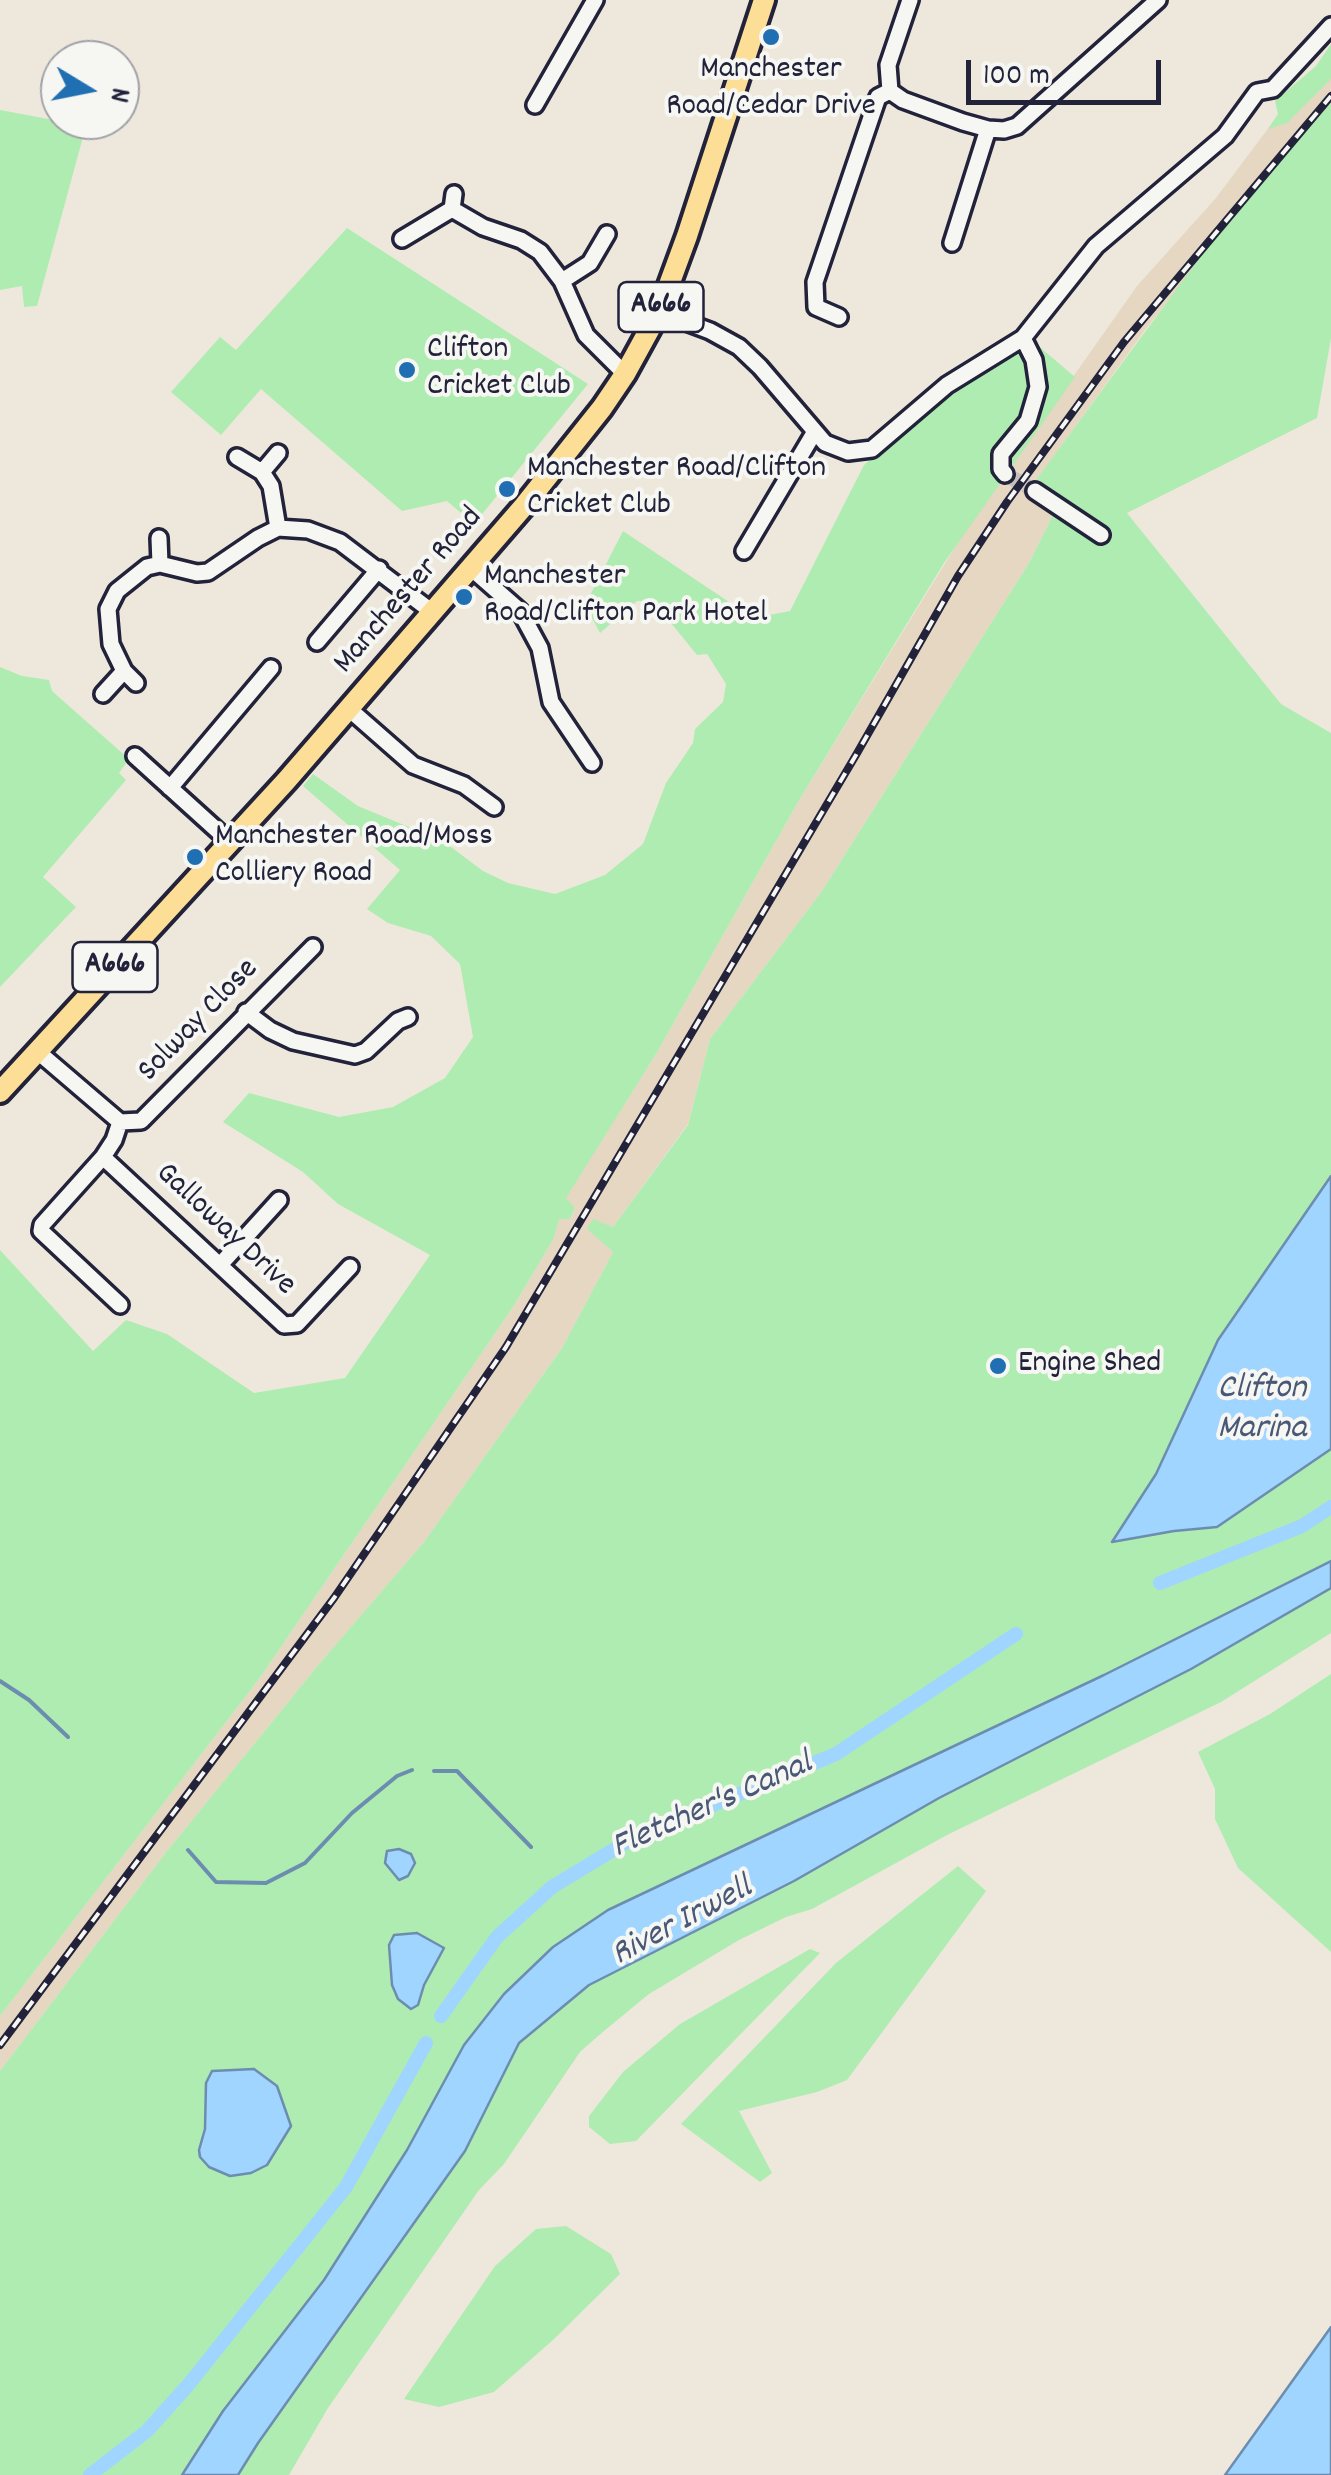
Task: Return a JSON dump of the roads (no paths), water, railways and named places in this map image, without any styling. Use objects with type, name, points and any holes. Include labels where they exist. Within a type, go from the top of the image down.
[{"type":"main road","name":"Manchester Road","points":[[0,1092],[230,842],[471,568],[577,442],[625,374],[659,312],[688,236],[764,0]]},
{"type":"street","points":[[535,105],[594,0]]},
{"type":"street","points":[[890,91],[888,65],[910,0]]},
{"type":"street","points":[[890,91],[903,100],[988,130],[1017,126],[1158,0]]},
{"type":"street","points":[[659,312],[710,331],[738,348],[760,366],[814,433],[841,450],[872,449],[947,386],[1023,338],[1096,246],[1225,136],[1254,88],[1273,89],[1331,26]]},
{"type":"street","points":[[839,316],[816,307],[815,282],[878,97],[890,91]]},
{"type":"street","points":[[951,247],[988,130]]},
{"type":"street","points":[[402,239],[453,202],[483,227],[532,244],[562,281],[586,335],[625,374]]},
{"type":"street","points":[[562,281],[590,263],[607,234]]},
{"type":"street","points":[[1005,474],[1001,454],[1028,421],[1038,387],[1036,370],[1023,338]]},
{"type":"street","points":[[744,550],[814,433]]},
{"type":"street","points":[[262,472],[278,454]]},
{"type":"street","points":[[237,456],[262,472],[275,498],[278,528]]},
{"type":"street","points":[[1035,492],[1101,536]]},
{"type":"street","points":[[102,694],[130,677],[111,644],[108,608],[117,591],[134,574],[160,564],[208,572],[278,528],[325,535],[357,552],[432,610]]},
{"type":"street","points":[[159,538],[160,564]]},
{"type":"street","points":[[471,568],[520,611],[540,648],[551,702],[592,763]]},
{"type":"street","points":[[316,642],[326,622],[379,569]]},
{"type":"street","points":[[170,788],[271,668]]},
{"type":"street","points":[[348,708],[413,765],[464,785],[494,807]]},
{"type":"street","points":[[135,756],[230,842]]},
{"type":"street","name":"Solway Close","points":[[120,1122],[141,1122],[313,947]]},
{"type":"street","points":[[246,1012],[293,1041],[355,1055],[366,1052],[408,1016]]},
{"type":"street","points":[[37,1051],[120,1122],[103,1156],[42,1225],[41,1231],[120,1305]]},
{"type":"street","name":"Galloway Drive","points":[[103,1156],[284,1325],[298,1324],[350,1267]]},
{"type":"street","points":[[220,1265],[280,1200]]},
{"type":"water","name":"Clifton Marina","points":[[1331,1176],[1331,1449],[1217,1527],[1112,1542],[1156,1474],[1218,1340]]},
{"type":"water","name":"River Irwell","points":[[1331,1561],[1331,1588],[1191,1669],[939,1798],[794,1881],[589,1985],[519,2043],[465,2151],[238,2475],[182,2475],[223,2411],[324,2280],[407,2150],[464,2045],[504,1994],[553,1947],[608,1910],[1104,1675]]},
{"type":"water","points":[[399,1849],[411,1854],[415,1863],[408,1876],[399,1880],[385,1863],[387,1851]]},
{"type":"water","points":[[417,1933],[444,1948],[418,2005],[411,2009],[398,1999],[392,1985],[389,1945],[394,1935]]},
{"type":"water","points":[[254,2069],[277,2086],[291,2126],[267,2165],[251,2173],[230,2176],[209,2167],[200,2157],[206,2083],[212,2071]]},
{"type":"water","points":[[1331,2327],[1331,2475],[1225,2475]]},
{"type":"waterway","points":[[1160,1583],[1302,1526],[1331,1507]]},
{"type":"waterway","name":"Fletcher's Canal","points":[[441,2016],[497,1937],[552,1887],[633,1838],[836,1754],[1016,1634]]},
{"type":"waterway","points":[[0,1681],[29,1700],[68,1737]]},
{"type":"waterway","points":[[188,1850],[216,1882],[266,1883],[305,1863],[352,1813],[397,1776],[412,1770]]},
{"type":"waterway","points":[[434,1771],[457,1771],[531,1847]]},
{"type":"waterway","name":"Fletcher's Canal","points":[[90,2475],[147,2431],[189,2384],[346,2187],[426,2043]]},
{"type":"tunnel","points":[[1005,474],[1035,491]]},
{"type":"railway","points":[[0,2045],[334,1598],[506,1347],[958,576],[1007,502],[1124,342],[1331,96]]},
{"type":"place","name":"Manchester Road/Cedar Drive","points":[[771,37]]},
{"type":"place","name":"Clifton Cricket Club","points":[[407,370]]},
{"type":"place","name":"Manchester Road/Clifton Cricket Club","points":[[507,489]]},
{"type":"place","name":"Manchester Road/Clifton Park Hotel","points":[[464,597]]},
{"type":"place","name":"Manchester Road/Moss Colliery Road","points":[[195,857]]},
{"type":"place","name":"Engine Shed","points":[[998,1366]]}]
